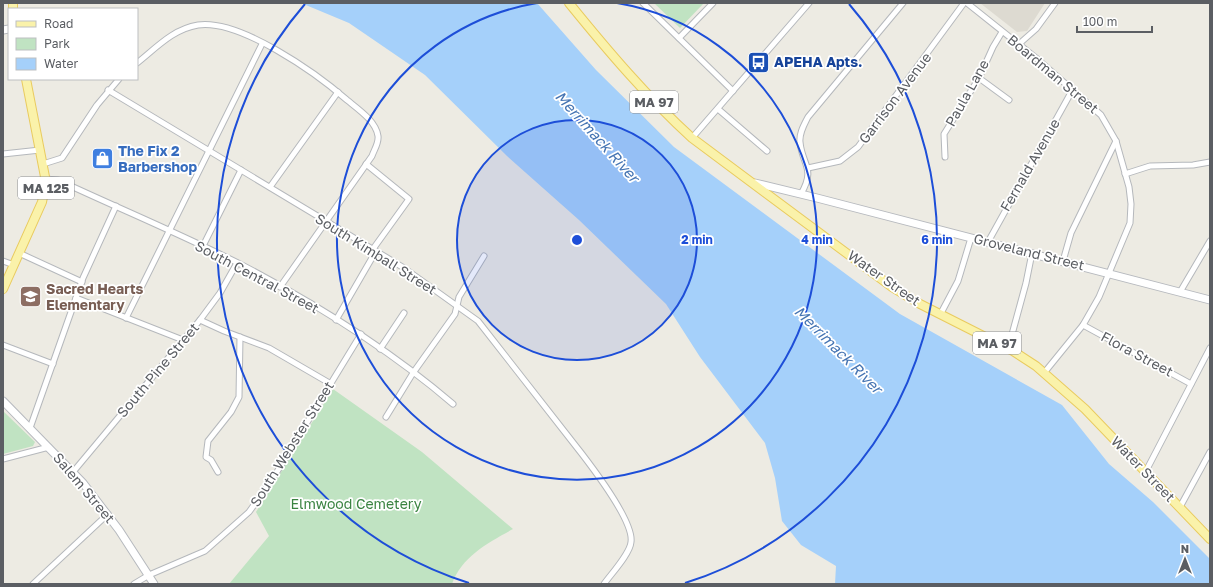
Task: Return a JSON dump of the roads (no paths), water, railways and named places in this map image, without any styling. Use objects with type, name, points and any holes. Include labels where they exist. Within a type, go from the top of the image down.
[{"type":"main road","name":"Water Street","points":[[569,3],[600,42],[648,96],[692,138],[755,183],[892,287],[1008,349],[1044,373],[1085,409],[1210,539]]},
{"type":"main road","name":"MA 125","points":[[3,289],[44,196],[45,179],[43,164],[26,80]]},
{"type":"main road","name":"Groveland Street","points":[[755,183],[1210,300]]},
{"type":"main road","name":"Salem Street","points":[[3,401],[73,472],[108,514],[154,584]]},
{"type":"street","points":[[643,3],[733,91]]},
{"type":"street","points":[[679,38],[713,3]]},
{"type":"street","points":[[692,138],[809,3]]},
{"type":"street","points":[[802,194],[806,185],[808,168],[800,141],[801,133],[808,117],[903,3]]},
{"type":"street","name":"Garrison Avenue","points":[[808,168],[840,161],[858,147],[964,3]]},
{"type":"street","name":"Boardman Street","points":[[967,3],[1073,89],[1101,115],[1116,141],[1131,198],[1130,223],[1096,302],[1083,325],[1044,373]]},
{"type":"street","points":[[1019,44],[1036,29],[1055,3]]},
{"type":"street","points":[[138,62],[180,30],[191,26],[209,24],[246,35],[297,62],[338,92],[371,123],[378,136],[378,142],[366,164],[280,287]]},
{"type":"street","name":"Paula Lane","points":[[945,157],[944,134],[978,78],[989,53],[1002,32]]},
{"type":"street","points":[[126,318],[208,150],[262,44]]},
{"type":"street","points":[[978,78],[1009,100]]},
{"type":"street","points":[[43,164],[62,158],[108,90],[118,80]]},
{"type":"street","name":"Fernald Avenue","points":[[988,242],[1073,89]]},
{"type":"street","name":"South Kimball Street","points":[[108,90],[404,268],[478,321],[490,333],[582,454],[619,509],[631,535],[629,549],[604,584]]},
{"type":"street","points":[[270,187],[338,92]]},
{"type":"street","points":[[718,109],[767,151]]},
{"type":"street","points":[[1063,261],[1071,233],[1116,141]]},
{"type":"street","points":[[3,154],[40,150]]},
{"type":"street","points":[[1125,174],[1150,166],[1193,165],[1210,162]]},
{"type":"street","points":[[336,320],[374,250],[409,199],[366,164]]},
{"type":"street","points":[[203,246],[241,170]]},
{"type":"street","name":"South Central Street","points":[[45,179],[58,180],[169,230],[203,246],[280,287],[361,334],[413,372],[453,404]]},
{"type":"street","points":[[30,428],[82,282],[116,206]]},
{"type":"street","points":[[940,314],[958,280],[971,238]]},
{"type":"street","points":[[1180,292],[1210,240]]},
{"type":"street","points":[[19,253],[82,282]]},
{"type":"street","points":[[1008,349],[1032,253]]},
{"type":"street","points":[[386,417],[413,372],[455,314],[458,297],[484,256]]},
{"type":"street","points":[[3,261],[14,265]]},
{"type":"street","name":"South Pine Street","points":[[73,472],[200,320],[220,293],[236,263]]},
{"type":"street","points":[[76,298],[183,340]]},
{"type":"street","points":[[380,348],[404,313]]},
{"type":"street","points":[[200,320],[269,348],[330,384]]},
{"type":"street","name":"Flora Street","points":[[1083,325],[1191,384]]},
{"type":"street","name":"South Webster Street","points":[[134,584],[149,575],[205,551],[249,512],[272,480],[361,334]]},
{"type":"street","points":[[218,472],[211,460],[206,456],[206,446],[208,441],[232,412],[239,396],[240,337]]},
{"type":"street","points":[[3,345],[53,364]]},
{"type":"street","points":[[1146,471],[1210,348]]},
{"type":"street","points":[[3,459],[49,447]]},
{"type":"street","points":[[1180,507],[1210,452]]},
{"type":"street","points":[[33,584],[108,514]]},
{"type":"water","name":"Merrimack River","points":[[301,3],[537,3],[596,70],[674,147],[900,314],[1062,405],[1109,464],[1153,502],[1210,559],[1210,584],[835,584],[836,566],[801,545],[782,521],[775,478],[765,443],[700,357],[666,304],[579,220],[507,156],[425,75],[349,23]]},
{"type":"place","name":"APEHA Apts.","points":[[758,62]]},
{"type":"place","name":"The Fix 2 Barbershop","points":[[103,159]]},
{"type":"place","name":"Sacred Hearts Elementary","points":[[30,297]]},
{"type":"park label","name":"Elmwood Cemetery","points":[[356,504]]}]
